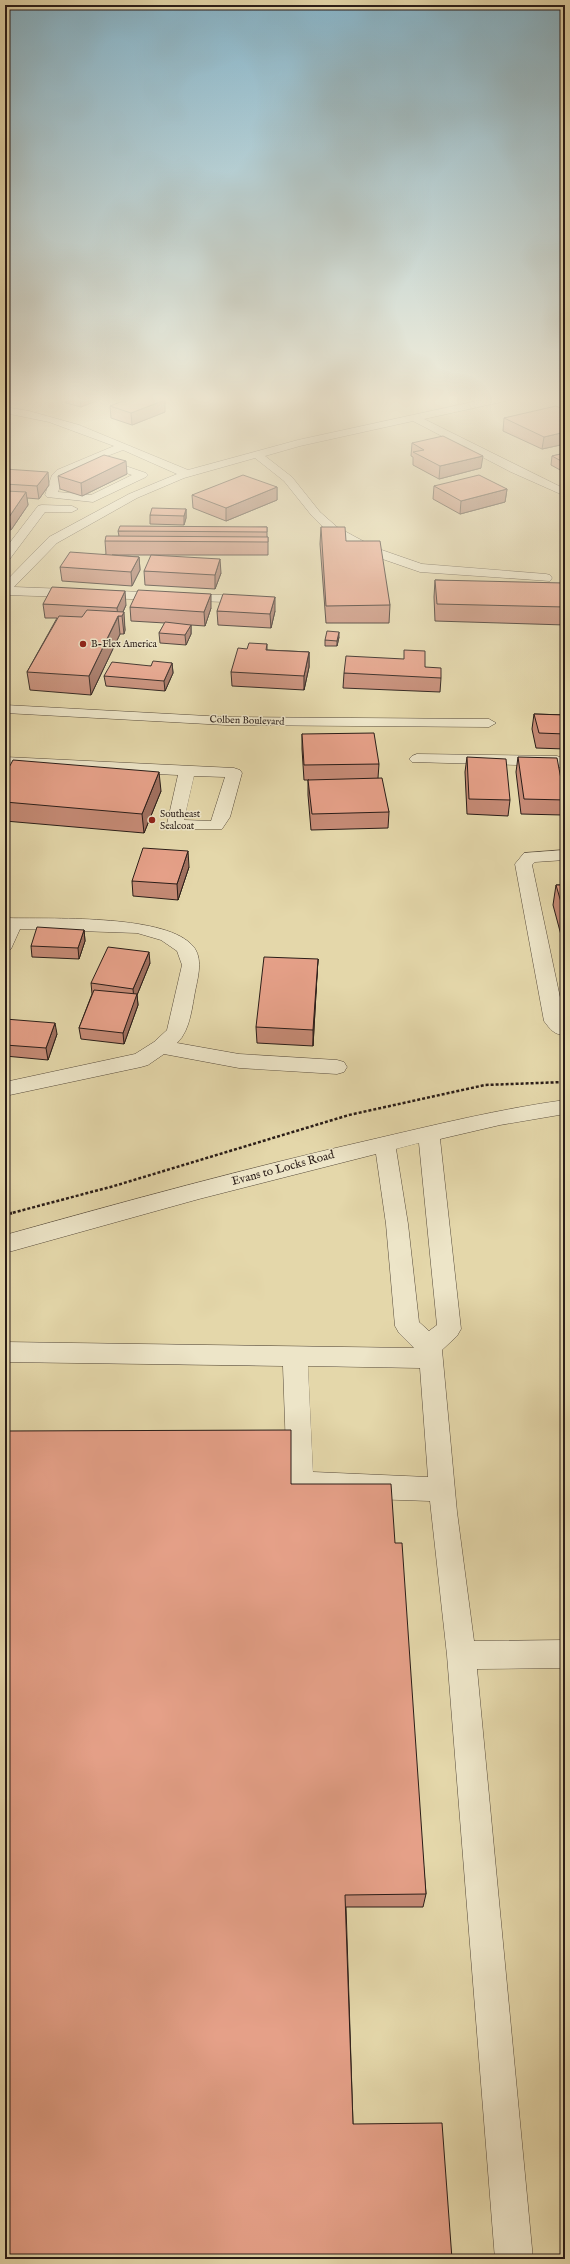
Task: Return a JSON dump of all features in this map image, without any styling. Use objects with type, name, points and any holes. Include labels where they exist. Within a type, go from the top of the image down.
[{"type":"street","points":[[5,590],[54,540],[122,502]]},
{"type":"street","points":[[306,502],[316,514],[333,530],[372,551],[420,568],[546,578]]},
{"type":"street","points":[[5,557],[43,507],[84,509],[103,513]]},
{"type":"street","points":[[5,537],[54,540]]},
{"type":"street","points":[[5,590],[221,599]]},
{"type":"street","name":"Colben Boulevard","points":[[5,709],[226,721],[489,723]]},
{"type":"street","points":[[417,759],[557,761],[565,764]]},
{"type":"street","points":[[5,762],[234,773],[222,817],[216,826],[175,824],[187,771]]},
{"type":"street","points":[[565,855],[530,857],[523,864],[554,1021],[561,1029],[565,1029]]},
{"type":"street","points":[[5,945],[9,923],[137,928],[167,936],[185,948],[191,965],[176,1033],[161,1047],[141,1060],[5,1089]]},
{"type":"street","points":[[161,1047],[239,1061],[337,1067]]},
{"type":"street","name":"Evans to Locks Road","points":[[5,1244],[333,1155],[534,1111],[565,1107]]},
{"type":"street","points":[[5,1352],[295,1355],[430,1352],[449,1329],[429,1134]]},
{"type":"street","points":[[385,1144],[397,1224],[406,1326],[430,1352],[461,1655],[514,2259]]},
{"type":"street","points":[[295,1355],[300,1478],[311,1485],[443,1488]]},
{"type":"street","points":[[461,1655],[565,1654]]},
{"type":"path","points":[[5,1215],[114,1186],[349,1115],[485,1085],[565,1082]]},
{"type":"building","points":[[5,502],[19,502],[9,517],[5,516]]},
{"type":"building","points":[[209,502],[241,502],[226,508]]},
{"type":"building","points":[[152,508],[186,509],[184,516],[150,515]]},
{"type":"building","points":[[120,526],[267,527],[267,532],[118,531]]},
{"type":"building","points":[[321,527],[345,527],[346,541],[380,541],[390,605],[326,606]]},
{"type":"building","points":[[106,536],[268,537],[268,542],[105,541]]},
{"type":"building","points":[[70,552],[139,557],[131,572],[60,567]]},
{"type":"building","points":[[151,555],[220,559],[215,575],[144,571]]},
{"type":"building","points":[[435,580],[564,583],[565,607],[437,604]]},
{"type":"building","points":[[52,587],[125,591],[117,608],[43,604]]},
{"type":"building","points":[[138,590],[211,594],[204,612],[130,607]]},
{"type":"building","points":[[223,594],[275,597],[270,614],[217,611]]},
{"type":"building","points":[[87,610],[124,612],[122,616],[118,616],[89,676],[27,672],[59,616],[82,617]]},
{"type":"building","points":[[165,622],[191,625],[185,635],[159,633]]},
{"type":"building","points":[[327,631],[339,632],[337,641],[325,640]]},
{"type":"building","points":[[249,643],[267,644],[266,650],[309,652],[304,676],[231,672],[238,648],[247,649]]},
{"type":"building","points":[[404,650],[425,651],[425,667],[441,668],[441,678],[344,673],[346,656],[404,659]]},
{"type":"building","points":[[153,661],[172,663],[164,681],[104,676],[112,662],[151,666]]},
{"type":"building","points":[[534,714],[565,715],[565,734],[539,733]]},
{"type":"building","points":[[374,733],[379,764],[304,765],[302,734]]},
{"type":"building","points":[[467,757],[506,759],[510,800],[469,799]]},
{"type":"building","points":[[518,757],[557,758],[565,800],[524,799]]},
{"type":"building","points":[[13,760],[159,772],[142,814],[5,802],[5,775]]},
{"type":"building","points":[[382,778],[389,812],[312,814],[308,780]]},
{"type":"building","points":[[143,848],[188,851],[177,884],[132,881]]},
{"type":"building","points":[[556,885],[565,885],[565,916]]},
{"type":"building","points":[[37,927],[84,930],[78,948],[31,946]]},
{"type":"building","points":[[108,947],[149,952],[133,989],[91,983]]},
{"type":"building","points":[[264,957],[318,959],[313,1030],[256,1027]]},
{"type":"building","points":[[94,990],[137,994],[123,1033],[79,1028]]},
{"type":"building","points":[[5,1019],[55,1023],[46,1048],[5,1045]]},
{"type":"building","points":[[291,1430],[291,1484],[391,1484],[395,1543],[402,1543],[426,1894],[345,1895],[353,2124],[442,2123],[452,2259],[5,2259],[5,1431]]},
{"type":"place","name":"B-Flex America","points":[[83,644]]},
{"type":"place","name":"Southeast Sealcoat","points":[[152,820]]}]
